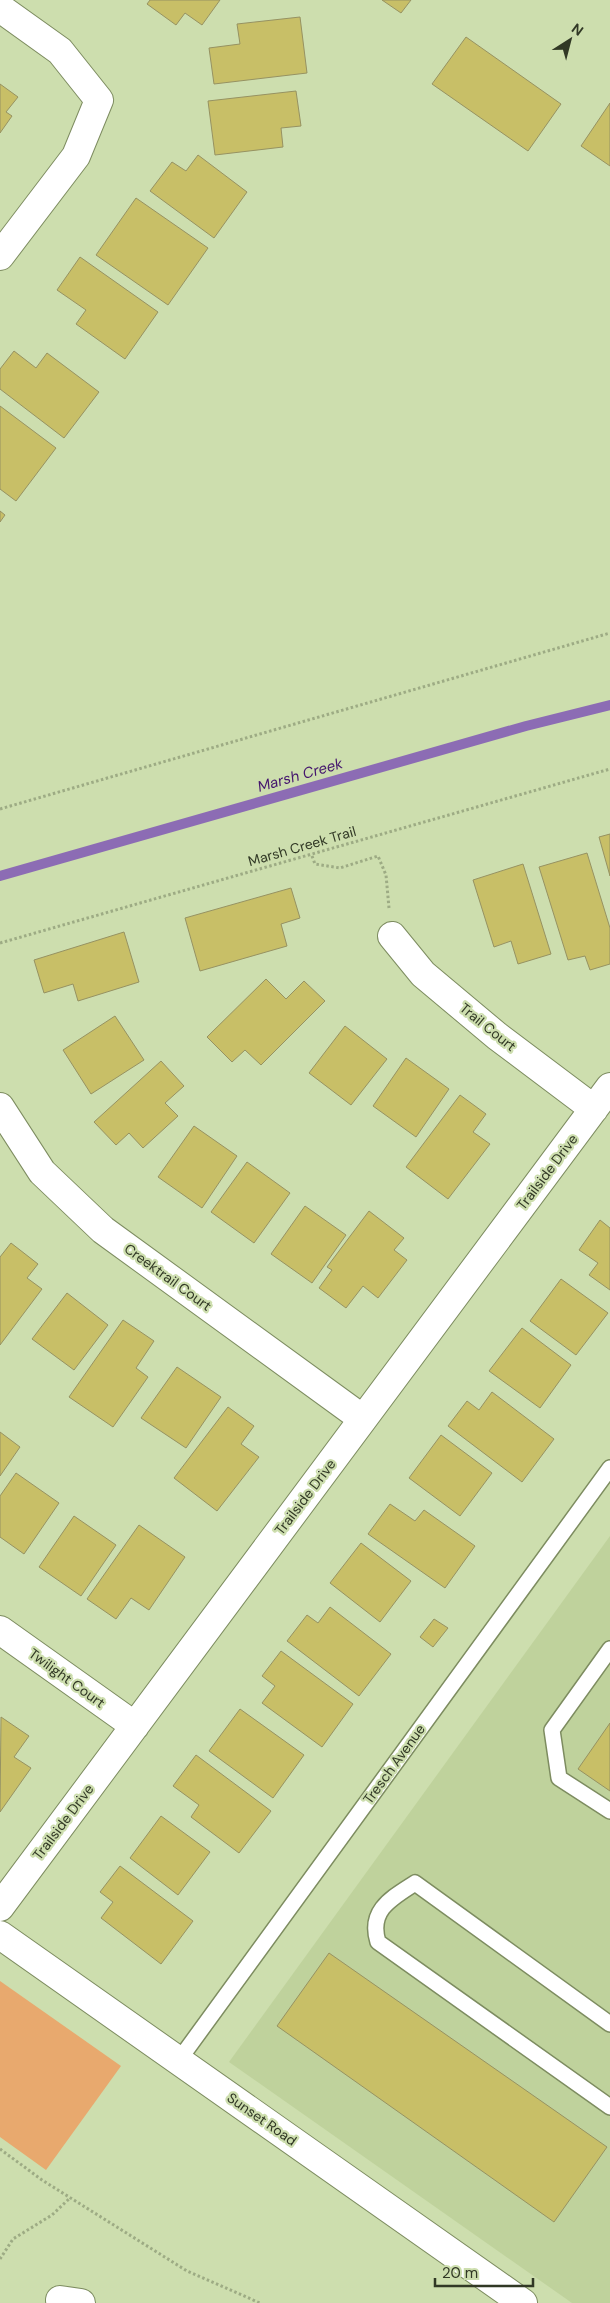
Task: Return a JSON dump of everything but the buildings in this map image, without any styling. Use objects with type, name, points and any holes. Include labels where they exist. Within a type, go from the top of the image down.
[{"type":"street","points":[[0,8],[60,51],[99,100],[76,156],[0,256]]},
{"type":"street","name":"Trail Court","points":[[392,936],[423,974],[497,1036],[602,1098]]},
{"type":"street","name":"Trailside Drive","points":[[0,1907],[602,1098]]},
{"type":"street","name":"Creektrail Court","points":[[0,1107],[42,1172],[103,1230],[363,1419]]},
{"type":"street","name":"Twilight Court","points":[[0,1630],[135,1726]]},
{"type":"street","name":"Sunset Road","points":[[0,1935],[523,2303]]},
{"type":"lane","name":"Tresch Avenue","points":[[178,2060],[610,1468]]},
{"type":"lane","points":[[610,1649],[552,1730],[559,1778],[610,1811]]},
{"type":"lane","points":[[610,2024],[415,1883],[388,1900],[382,1907],[377,1919],[375,1932],[378,1942],[610,2107]]},
{"type":"path","points":[[0,809],[610,634]]},
{"type":"path","name":"Marsh Creek Trail","points":[[0,943],[610,770]]},
{"type":"path","points":[[312,856],[315,864],[340,868],[378,856],[386,875],[392,936]]},
{"type":"path","points":[[0,2149],[42,2180],[187,2271],[260,2303]]},
{"type":"path","points":[[0,2259],[13,2239],[52,2215],[70,2198]]},
{"type":"shaded area","points":[[610,1536],[610,2303],[572,2303],[229,2062]]},
{"type":"shaded area","points":[[0,1981],[121,2066],[46,2170],[0,2137]]},
{"type":"waterway","name":"Marsh Creek","points":[[0,876],[526,726],[610,705]]}]
